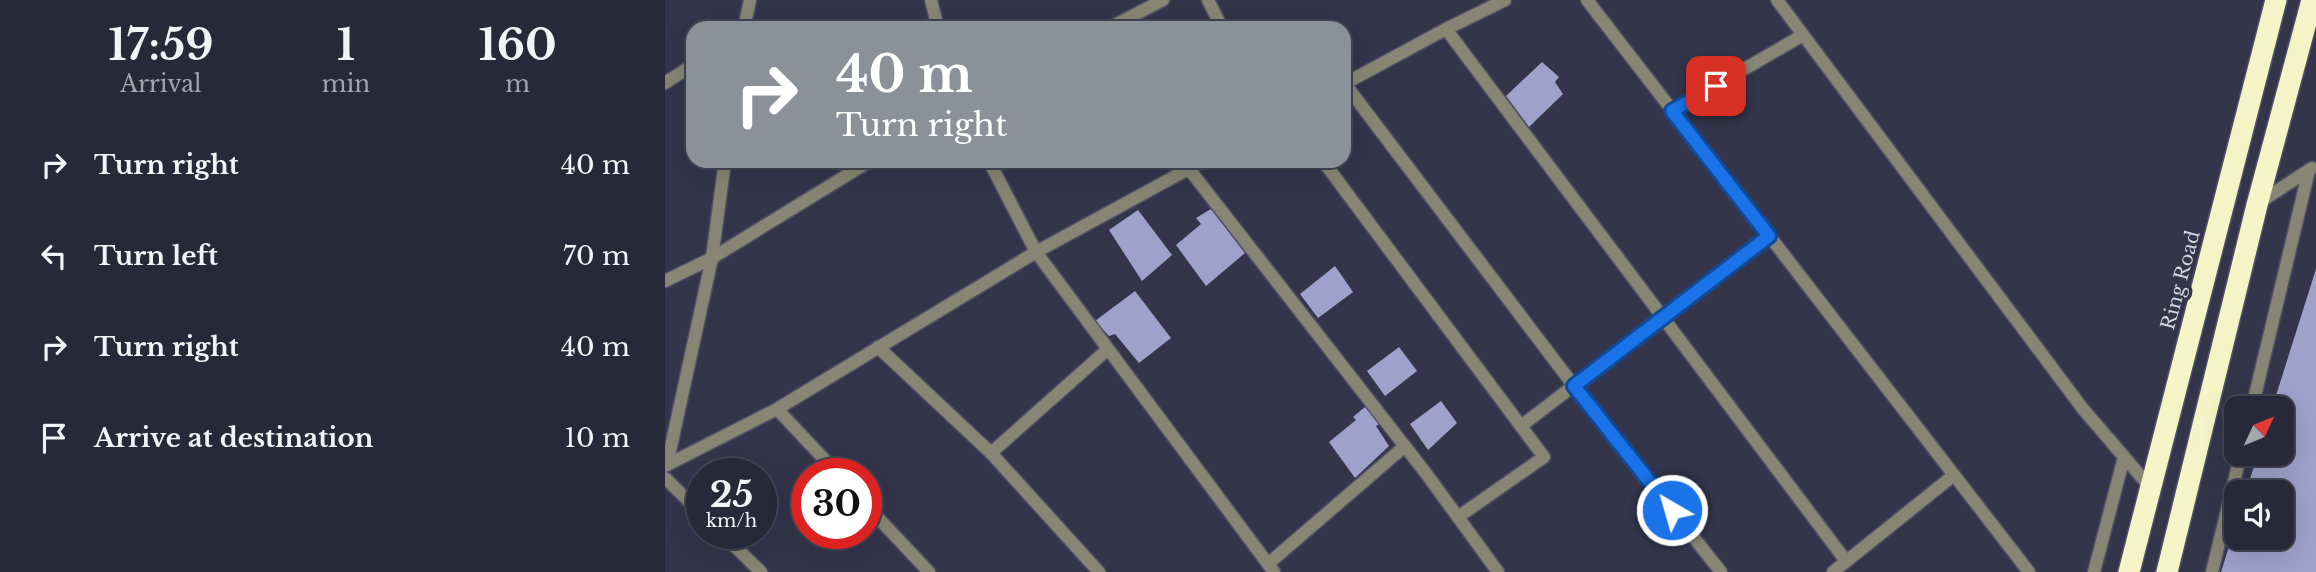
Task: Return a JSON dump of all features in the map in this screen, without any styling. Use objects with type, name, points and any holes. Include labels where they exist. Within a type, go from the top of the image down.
[{"type":"highway","name":"Ring Road","points":[[2129,572],[2276,0]]},
{"type":"highway","points":[[2167,572],[2257,205],[2312,0]]},
{"type":"street","points":[[746,21],[750,0]]},
{"type":"street","points":[[931,0],[936,21]]},
{"type":"street","points":[[1122,21],[1163,0]]},
{"type":"street","points":[[1208,0],[1218,21]]},
{"type":"street","points":[[1351,80],[1505,0]]},
{"type":"street","points":[[1587,0],[2029,572]]},
{"type":"street","points":[[1777,0],[2083,409],[2150,487]]},
{"type":"street","points":[[1446,29],[1846,561]]},
{"type":"street","points":[[1672,111],[1803,35]]},
{"type":"street","points":[[665,83],[686,70]]},
{"type":"street","points":[[1351,93],[1574,386],[1721,572]]},
{"type":"street","points":[[666,469],[712,258],[724,168]]},
{"type":"street","points":[[665,281],[712,258],[859,168]]},
{"type":"street","points":[[993,168],[1036,252],[1271,568],[1405,446]]},
{"type":"street","points":[[1328,168],[1544,457],[1458,517]]},
{"type":"street","points":[[2257,205],[2313,168]]},
{"type":"street","points":[[2255,396],[2313,168]]},
{"type":"street","points":[[666,469],[777,409],[1036,252],[1189,169],[1405,446],[1499,572]]},
{"type":"street","points":[[1521,426],[1769,236]]},
{"type":"street","points":[[878,348],[991,453],[1099,572]]},
{"type":"street","points":[[991,453],[1108,349]]},
{"type":"street","points":[[777,409],[823,458]]},
{"type":"street","points":[[2094,572],[2124,457]]},
{"type":"street","points":[[2212,572],[2238,466]]},
{"type":"street","points":[[666,469],[686,494]]},
{"type":"street","points":[[1833,572],[1954,475]]},
{"type":"street","points":[[882,522],[929,572]]},
{"type":"street","points":[[737,549],[761,572]]},
{"type":"building","points":[[1542,62],[1559,77],[1555,82],[1563,94],[1529,127],[1506,96]]},
{"type":"building","points":[[1211,209],[1245,253],[1206,286],[1176,245],[1201,224],[1196,218]]},
{"type":"building","points":[[1138,210],[1172,255],[1142,281],[1109,230]]},
{"type":"building","points":[[1335,266],[1353,292],[1318,318],[1300,294]]},
{"type":"building","points":[[2316,269],[2316,572],[2221,572],[2228,550],[2294,550],[2294,480],[2250,480],[2254,466],[2294,466],[2294,396],[2276,396]]},
{"type":"building","points":[[1135,291],[1171,338],[1139,363],[1115,334],[1109,336],[1095,321]]},
{"type":"building","points":[[1399,347],[1417,371],[1385,396],[1367,371]]},
{"type":"building","points":[[1441,401],[1457,423],[1428,450],[1410,424]]},
{"type":"building","points":[[1366,406],[1381,423],[1376,426],[1389,446],[1355,478],[1329,442],[1356,420],[1353,417]]},
{"type":"route","points":[[1672,510],[1574,386],[1769,236],[1672,111],[1716,86]]}]
